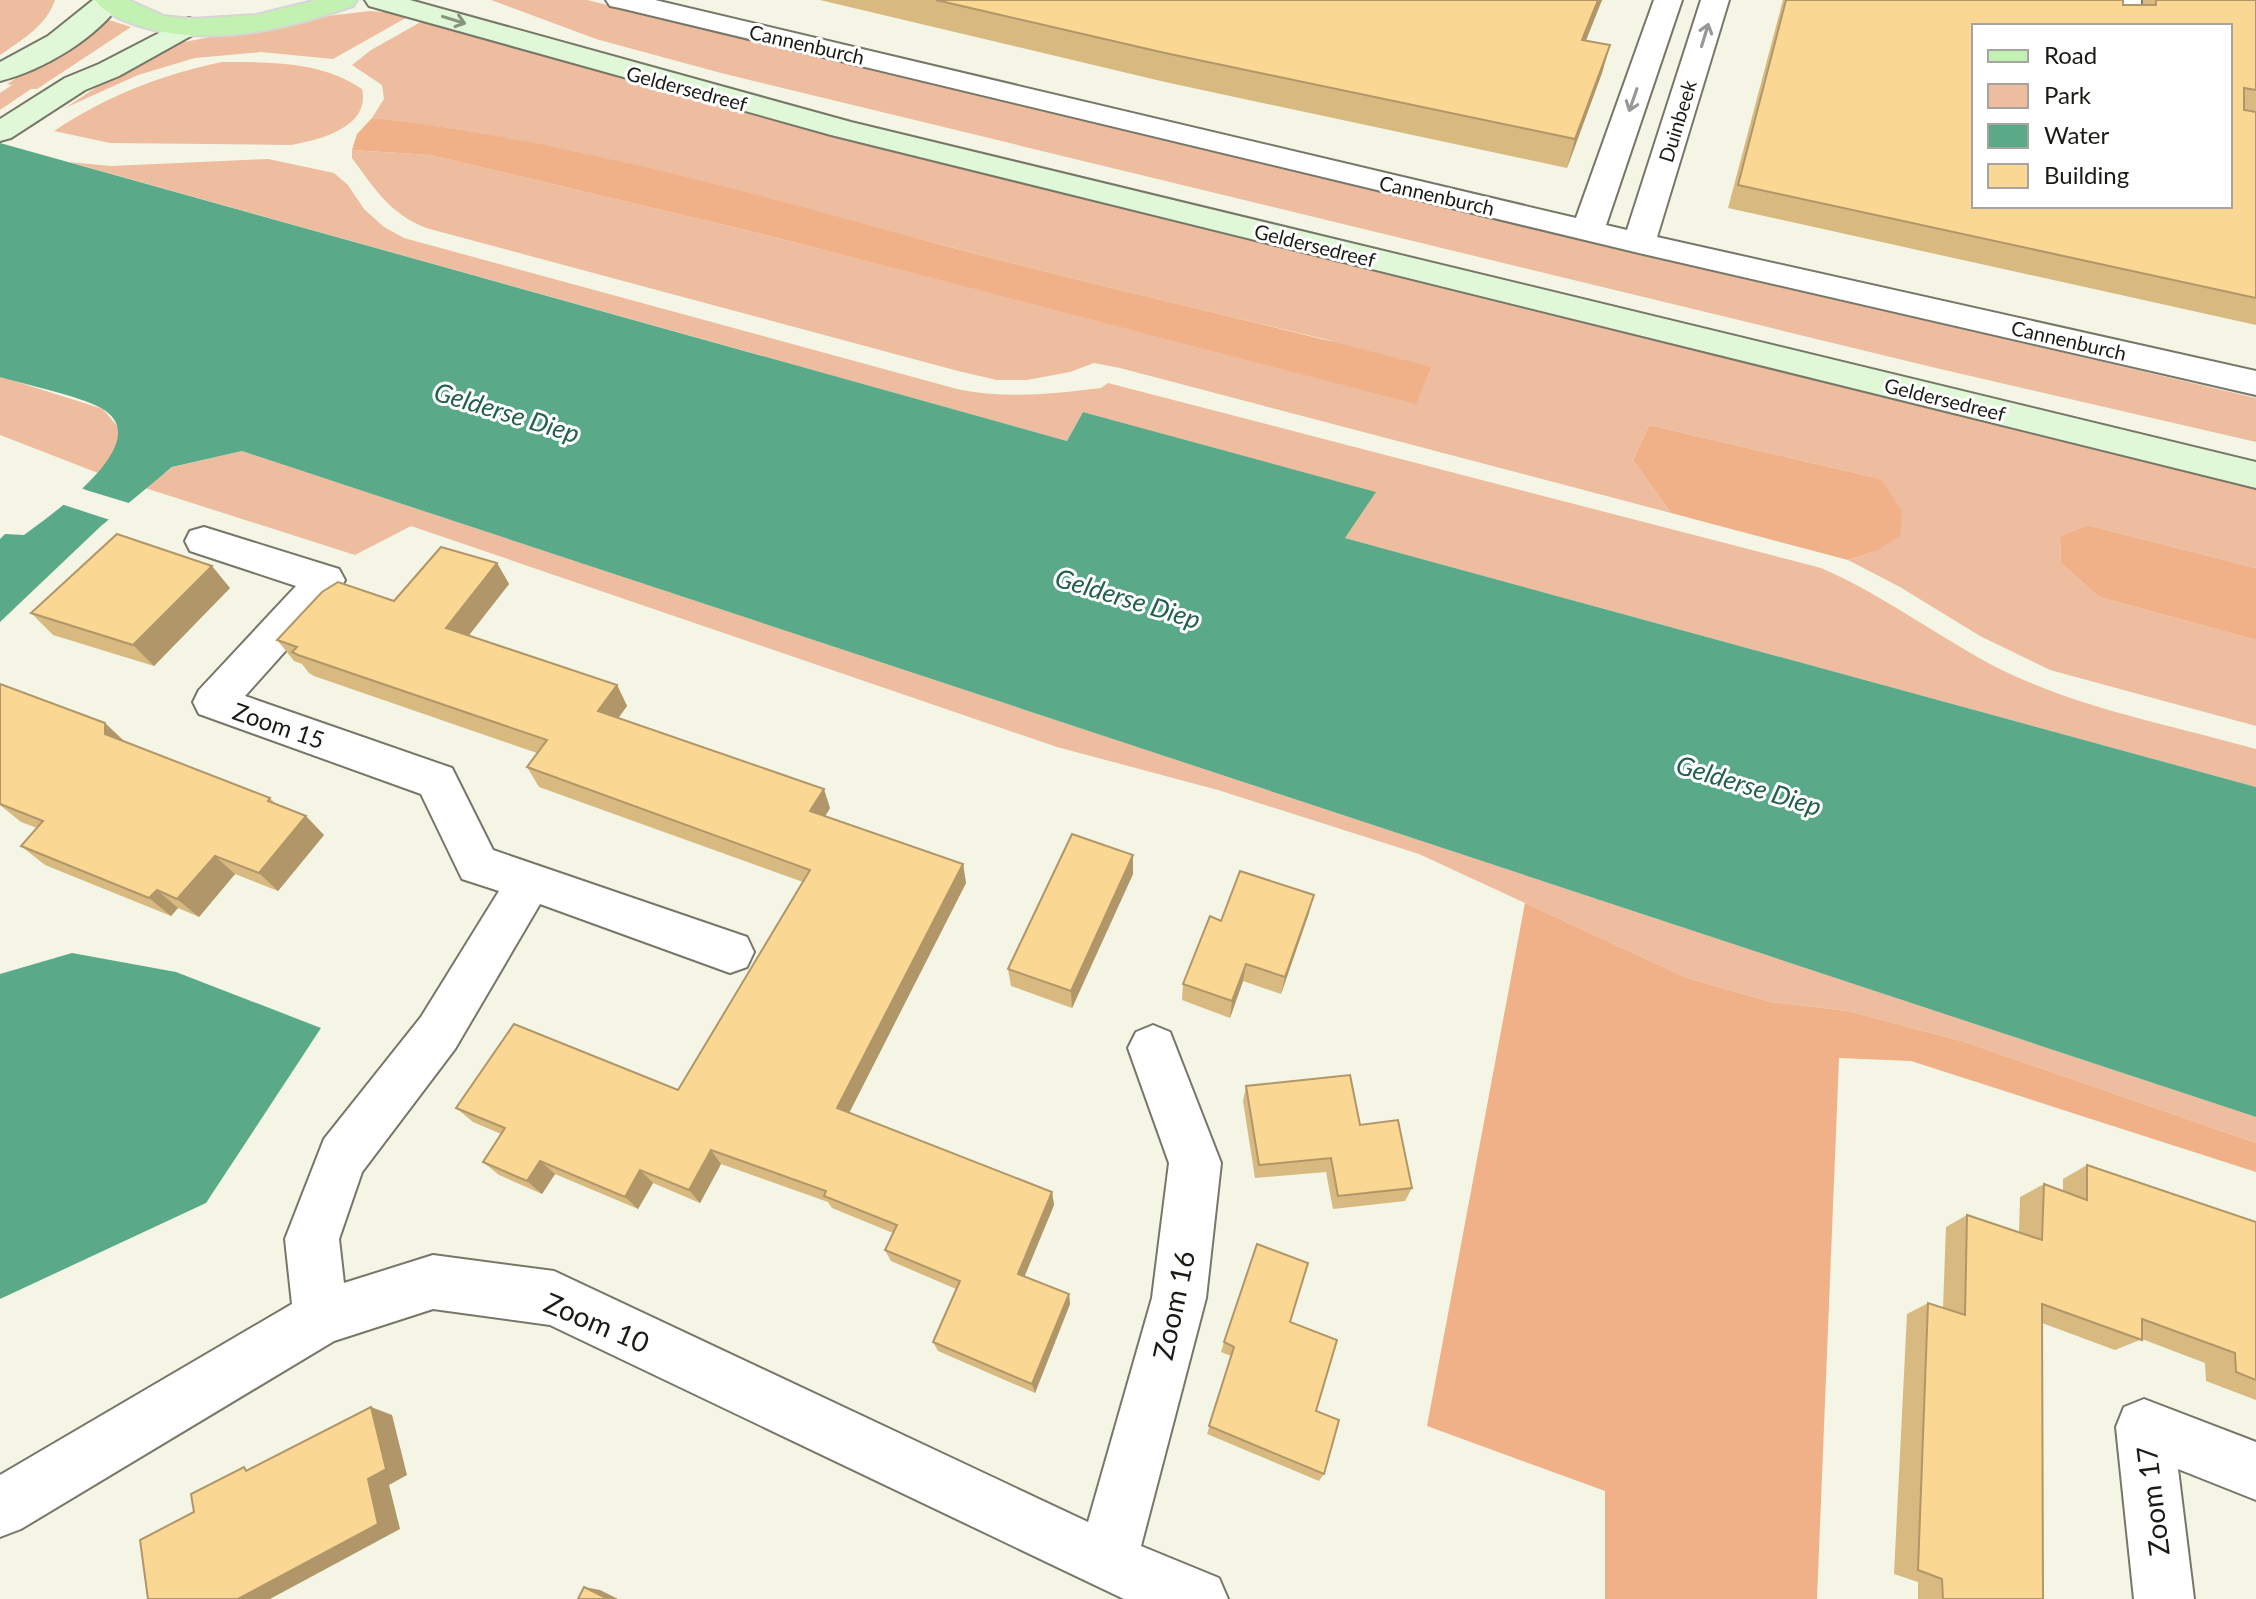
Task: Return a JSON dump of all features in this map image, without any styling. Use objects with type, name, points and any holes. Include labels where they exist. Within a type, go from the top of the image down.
[{"type":"main road","points":[[0,72],[60,19],[68,0]]},
{"type":"main road","points":[[0,72],[33,60],[77,30],[109,0],[119,9],[158,23],[188,26],[260,23],[343,0]]},
{"type":"main road","points":[[75,84],[90,65],[158,23],[192,13],[275,7],[303,0]]},
{"type":"main road","name":"Geldersedreef","points":[[379,0],[842,129],[2256,475]]},
{"type":"main road","name":"Geldersedreef","points":[[468,0],[586,42],[854,115],[2256,453]]},
{"type":"main road","points":[[0,132],[75,84],[109,70],[188,26]]},
{"type":"street","name":"Cannenburch","points":[[620,0],[1639,243],[2256,383]]},
{"type":"street","name":"Duinbeek","points":[[1588,231],[1668,0]]},
{"type":"street","name":"Duinbeek","points":[[1639,243],[1715,0]]},
{"type":"street","points":[[2126,24],[2127,0]]},
{"type":"street","name":"Zoom 15","points":[[204,541],[325,580],[214,702],[437,781],[478,865],[530,880],[730,952]]},
{"type":"street","points":[[321,1318],[312,1239],[342,1157],[438,1033],[530,880]]},
{"type":"street","name":"Zoom 16","points":[[1107,1562],[1179,1298],[1195,1163],[1153,1048]]},
{"type":"street","name":"Zoom 10","points":[[0,1508],[321,1318],[433,1282],[554,1298],[1107,1562],[1198,1599]]},
{"type":"street","name":"Zoom 17","points":[[2164,1599],[2144,1427],[2256,1471]]},
{"type":"green space","points":[[0,0],[55,0],[39,25],[0,55]]},
{"type":"green space","points":[[491,0],[587,0],[1461,211],[2256,398],[2256,442],[1936,368],[721,73],[596,39]]},
{"type":"green space","points":[[370,11],[411,15],[333,59],[261,52],[195,58],[138,75],[65,108],[121,71],[184,42],[310,18]]},
{"type":"green space","points":[[426,19],[522,50],[2256,480],[2256,568],[2087,525],[2060,536],[2061,563],[2099,597],[2256,640],[2256,726],[2050,670],[1980,636],[1900,587],[1848,560],[1876,551],[1881,479],[1649,425],[1633,460],[1671,513],[1120,368],[1094,363],[1070,372],[1027,380],[997,380],[426,228],[402,215],[384,199],[352,158],[352,150],[430,155],[766,235],[1137,331],[1332,341],[1015,264],[643,167],[508,138],[372,118],[384,99],[382,85],[352,65],[371,50]]},
{"type":"green space","points":[[109,20],[131,27],[0,110],[0,93],[12,85],[7,84]]},
{"type":"green space","points":[[222,62],[277,63],[313,68],[362,89],[363,102],[359,113],[341,129],[291,145],[110,143],[54,131],[94,107],[135,88]]},
{"type":"green space","points":[[268,159],[334,173],[348,185],[364,209],[384,227],[404,238],[957,389],[993,394],[1028,394],[1101,388],[1108,383],[1821,568],[2021,679],[2120,713],[2256,749],[2256,787],[1345,538],[1375,492],[1083,412],[1067,441],[69,162],[111,166]]},
{"type":"green space","points":[[0,371],[8,379],[103,409],[118,427],[119,440],[112,456],[98,473],[0,435]]},
{"type":"green space","points":[[242,451],[2256,1117],[2256,1143],[1965,1042],[1848,1011],[1771,1002],[1687,978],[1419,854],[1218,790],[1057,747],[411,526],[355,555],[145,488],[173,467]]},
{"type":"shaded area","points":[[372,118],[518,140],[663,171],[1431,367],[1416,404],[766,235],[430,155],[352,150],[357,134]]},
{"type":"shaded area","points":[[1649,425],[1881,479],[1902,512],[1900,536],[1876,551],[1848,560],[1671,513],[1633,460]]},
{"type":"shaded area","points":[[2087,525],[2256,568],[2256,640],[2099,597],[2061,563],[2060,536]]},
{"type":"shaded area","points":[[1525,903],[1687,978],[1771,1002],[1848,1011],[1965,1042],[2256,1143],[2256,1172],[1911,1061],[1839,1058],[1817,1599],[1605,1599],[1605,1491],[1427,1426]]},
{"type":"water","name":"Gelderse Diep","points":[[0,143],[1067,441],[1083,412],[1376,492],[1345,538],[2256,787],[2256,1117],[242,451],[172,467],[101,526],[0,622],[0,539],[5,534],[24,535],[75,495],[109,458],[117,439],[116,422],[101,408],[0,377]]},
{"type":"water","points":[[72,953],[176,972],[321,1028],[206,1203],[0,1299],[0,974]]},
{"type":"pier","points":[[77,486],[132,504],[113,521],[58,503]]},
{"type":"building","points":[[936,0],[1598,0],[1582,40],[1610,45],[1575,139],[1165,53]]},
{"type":"building","points":[[1786,0],[2123,0],[2123,5],[2156,5],[2156,0],[2256,0],[2256,90],[2244,88],[2244,110],[2256,112],[2256,298],[1738,185]]},
{"type":"building","points":[[117,534],[212,566],[133,645],[31,613]]},
{"type":"building","points":[[441,547],[497,563],[446,628],[617,685],[598,711],[824,789],[810,811],[963,864],[837,1108],[1052,1192],[1018,1274],[1069,1294],[1032,1384],[933,1342],[960,1281],[885,1250],[897,1225],[824,1196],[826,1191],[711,1150],[689,1190],[640,1170],[625,1197],[540,1161],[527,1181],[483,1162],[505,1128],[456,1108],[514,1024],[678,1090],[810,870],[527,767],[547,740],[298,655],[292,652],[297,647],[277,640],[322,592],[338,582],[394,601]]},
{"type":"building","points":[[0,684],[105,723],[105,734],[270,798],[268,801],[306,816],[259,873],[215,856],[177,899],[157,890],[149,898],[21,846],[43,821],[0,804]]},
{"type":"building","points":[[1072,834],[1133,855],[1071,991],[1008,969]]},
{"type":"building","points":[[1240,871],[1314,895],[1285,977],[1246,964],[1232,1001],[1183,984],[1210,916],[1221,921]]},
{"type":"building","points":[[1350,1075],[1360,1125],[1398,1120],[1412,1188],[1338,1196],[1331,1158],[1259,1165],[1246,1086]]},
{"type":"building","points":[[2087,1165],[2256,1222],[2256,1380],[2236,1372],[2235,1353],[2142,1319],[2142,1340],[2042,1304],[2043,1599],[1943,1599],[1942,1579],[1918,1570],[1928,1303],[1965,1315],[1967,1215],[2042,1240],[2044,1184],[2087,1200]]},
{"type":"building","points":[[1257,1244],[1308,1263],[1290,1322],[1337,1340],[1316,1411],[1339,1420],[1324,1474],[1209,1426],[1234,1347],[1224,1342]]},
{"type":"building","points":[[371,1407],[386,1469],[368,1479],[378,1524],[238,1599],[148,1599],[140,1540],[194,1512],[191,1494],[244,1467],[246,1471]]},
{"type":"building","points":[[584,1587],[608,1599],[578,1599]]}]
